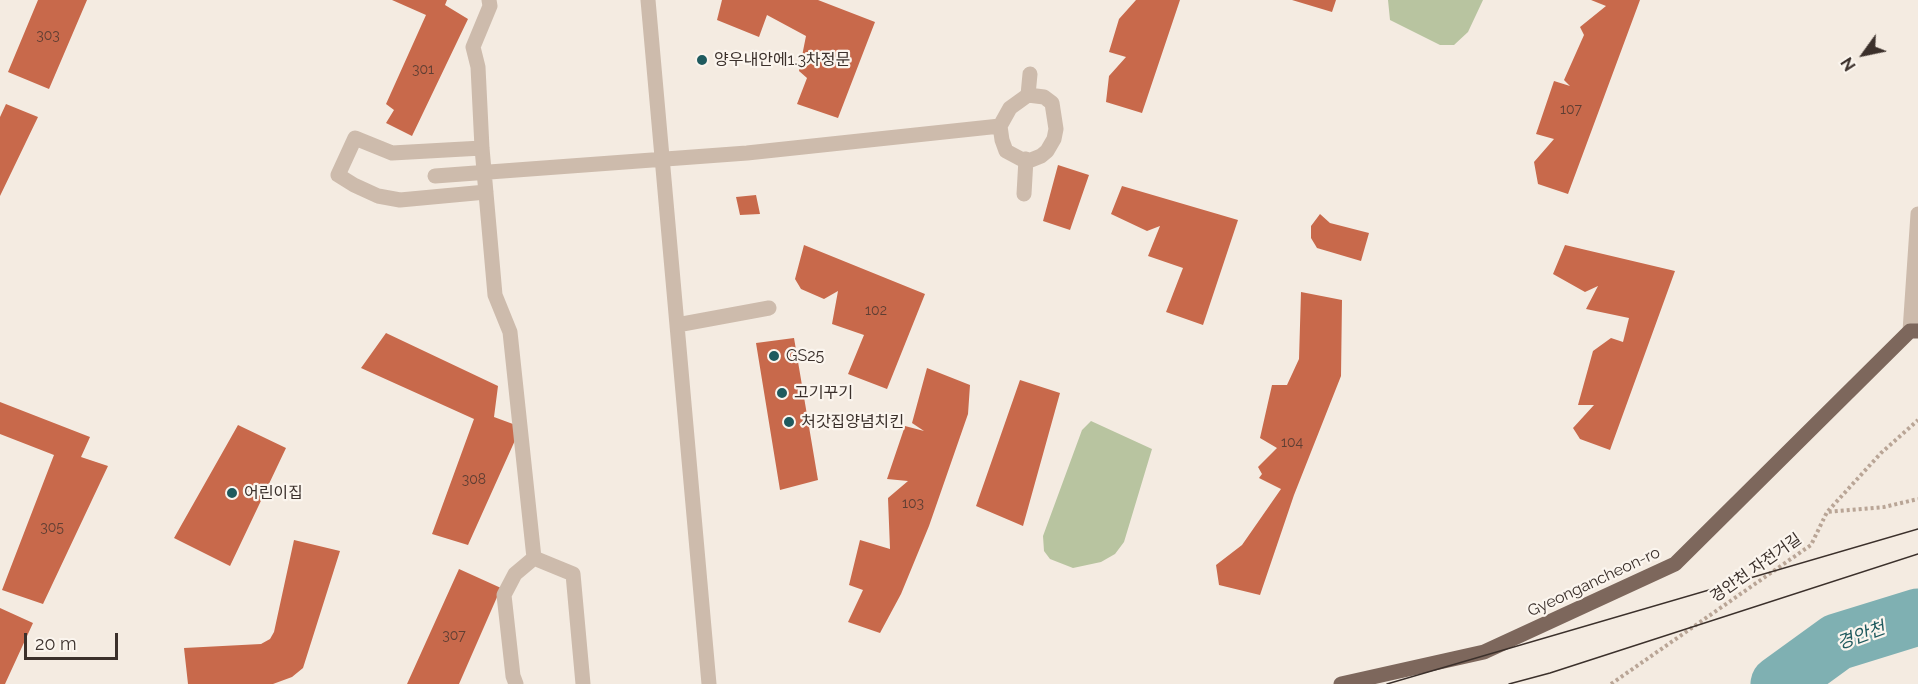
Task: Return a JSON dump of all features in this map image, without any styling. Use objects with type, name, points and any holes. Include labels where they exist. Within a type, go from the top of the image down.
[{"type":"main road","name":"Gyeongancheon-ro","points":[[1341,684],[1484,652],[1675,564],[1914,331]]},
{"type":"street","points":[[489,0],[490,6],[472,47],[478,67],[482,148],[495,295],[510,332],[534,558]]},
{"type":"street","points":[[648,0],[709,684]]},
{"type":"street","points":[[1028,95],[1030,74]]},
{"type":"street","points":[[1028,95],[1044,97],[1052,103],[1056,129],[1054,139],[1047,151],[1041,156],[1026,159],[1013,156],[1006,151],[1000,126],[1010,108],[1028,95]]},
{"type":"street","points":[[435,176],[747,153],[1000,126]]},
{"type":"street","points":[[482,148],[392,153],[355,138],[338,175],[378,196],[400,200],[486,192]]},
{"type":"street","points":[[1024,194],[1026,159]]},
{"type":"street","points":[[1914,331],[1918,214]]},
{"type":"street","points":[[677,325],[769,308]]},
{"type":"street","points":[[516,684],[513,676],[504,595],[515,574],[534,558]]},
{"type":"street","points":[[534,558],[573,574],[583,684]]},
{"type":"path","name":"경안천 자전거길","points":[[1611,684],[1811,545],[1827,512],[1881,453],[1918,420]]},
{"type":"path","points":[[1827,512],[1884,507],[1918,499]]},
{"type":"green space","points":[[1388,0],[1483,0],[1468,32],[1454,45],[1440,45],[1390,20]]},
{"type":"green space","points":[[1091,421],[1152,449],[1124,542],[1115,554],[1101,562],[1073,568],[1050,559],[1044,551],[1043,536],[1082,430]]},
{"type":"building","points":[[38,0],[87,0],[49,89],[8,72]]},
{"type":"building","points":[[392,0],[447,0],[445,5],[468,19],[412,136],[386,123],[394,110],[386,104],[426,15]]},
{"type":"building","points":[[722,0],[818,0],[875,22],[838,118],[797,104],[807,78],[799,71],[806,36],[767,15],[759,37],[717,20]]},
{"type":"building","points":[[1136,0],[1180,0],[1142,113],[1106,102],[1109,76],[1126,57],[1109,52],[1119,19]]},
{"type":"building","points":[[1292,0],[1336,0],[1332,12]]},
{"type":"building","points":[[1591,0],[1640,0],[1568,194],[1538,184],[1534,162],[1554,139],[1536,134],[1554,81],[1570,86],[1564,80],[1584,35],[1580,27],[1606,6]]},
{"type":"building","points":[[6,104],[38,117],[0,196],[0,117]]},
{"type":"building","points":[[1058,165],[1089,175],[1070,230],[1043,221]]},
{"type":"building","points":[[1122,186],[1238,220],[1203,325],[1166,312],[1183,268],[1148,256],[1160,226],[1147,231],[1111,214]]},
{"type":"building","points":[[756,195],[760,214],[740,215],[736,197]]},
{"type":"building","points":[[1320,214],[1330,223],[1369,233],[1361,261],[1317,248],[1311,238],[1311,226]]},
{"type":"building","points":[[804,245],[925,294],[887,389],[848,374],[864,335],[832,324],[838,291],[824,299],[801,289],[795,279]]},
{"type":"building","points":[[1565,245],[1675,271],[1610,450],[1580,439],[1573,428],[1594,405],[1578,405],[1593,351],[1611,338],[1623,342],[1629,318],[1586,309],[1598,286],[1585,292],[1553,274]]},
{"type":"building","points":[[1301,292],[1342,300],[1341,376],[1294,495],[1260,595],[1219,585],[1216,565],[1242,545],[1281,489],[1259,478],[1262,474],[1258,467],[1277,448],[1260,438],[1272,385],[1287,385],[1299,359]]},
{"type":"building","points":[[386,333],[498,386],[494,417],[521,427],[468,545],[432,534],[474,419],[361,368]]},
{"type":"building","points":[[794,338],[818,480],[780,490],[756,343]]},
{"type":"building","points":[[927,368],[970,385],[968,414],[929,526],[901,594],[880,633],[848,622],[863,590],[849,585],[860,540],[890,549],[888,498],[908,481],[887,479],[905,426],[924,431],[912,423]]},
{"type":"building","points":[[1020,380],[1060,393],[1023,526],[976,506]]},
{"type":"building","points":[[0,402],[90,437],[81,457],[108,466],[43,604],[2,590],[54,455],[0,434]]},
{"type":"building","name":"어린이집","points":[[238,425],[286,448],[230,566],[174,538]]},
{"type":"building","points":[[294,540],[340,551],[303,668],[292,677],[273,684],[188,684],[184,648],[261,644],[270,639],[274,632]]},
{"type":"building","points":[[459,569],[501,588],[459,684],[407,684]]},
{"type":"building","points":[[0,608],[33,623],[5,684],[0,684]]},
{"type":"waterway","name":"경안천","points":[[1779,684],[1837,642],[1918,617]]},
{"type":"tram line","points":[[1387,684],[1918,529]]},
{"type":"tram line","points":[[1509,684],[1550,673],[1918,554]]},
{"type":"place","name":"양우내안에1.3차정문","points":[[702,60]]},
{"type":"place","name":"GS25","points":[[774,356]]},
{"type":"place","name":"고기꾸기","points":[[782,393]]},
{"type":"place","name":"처갓집양념치킨","points":[[789,422]]},
{"type":"place","name":"어린이집","points":[[232,493]]}]
